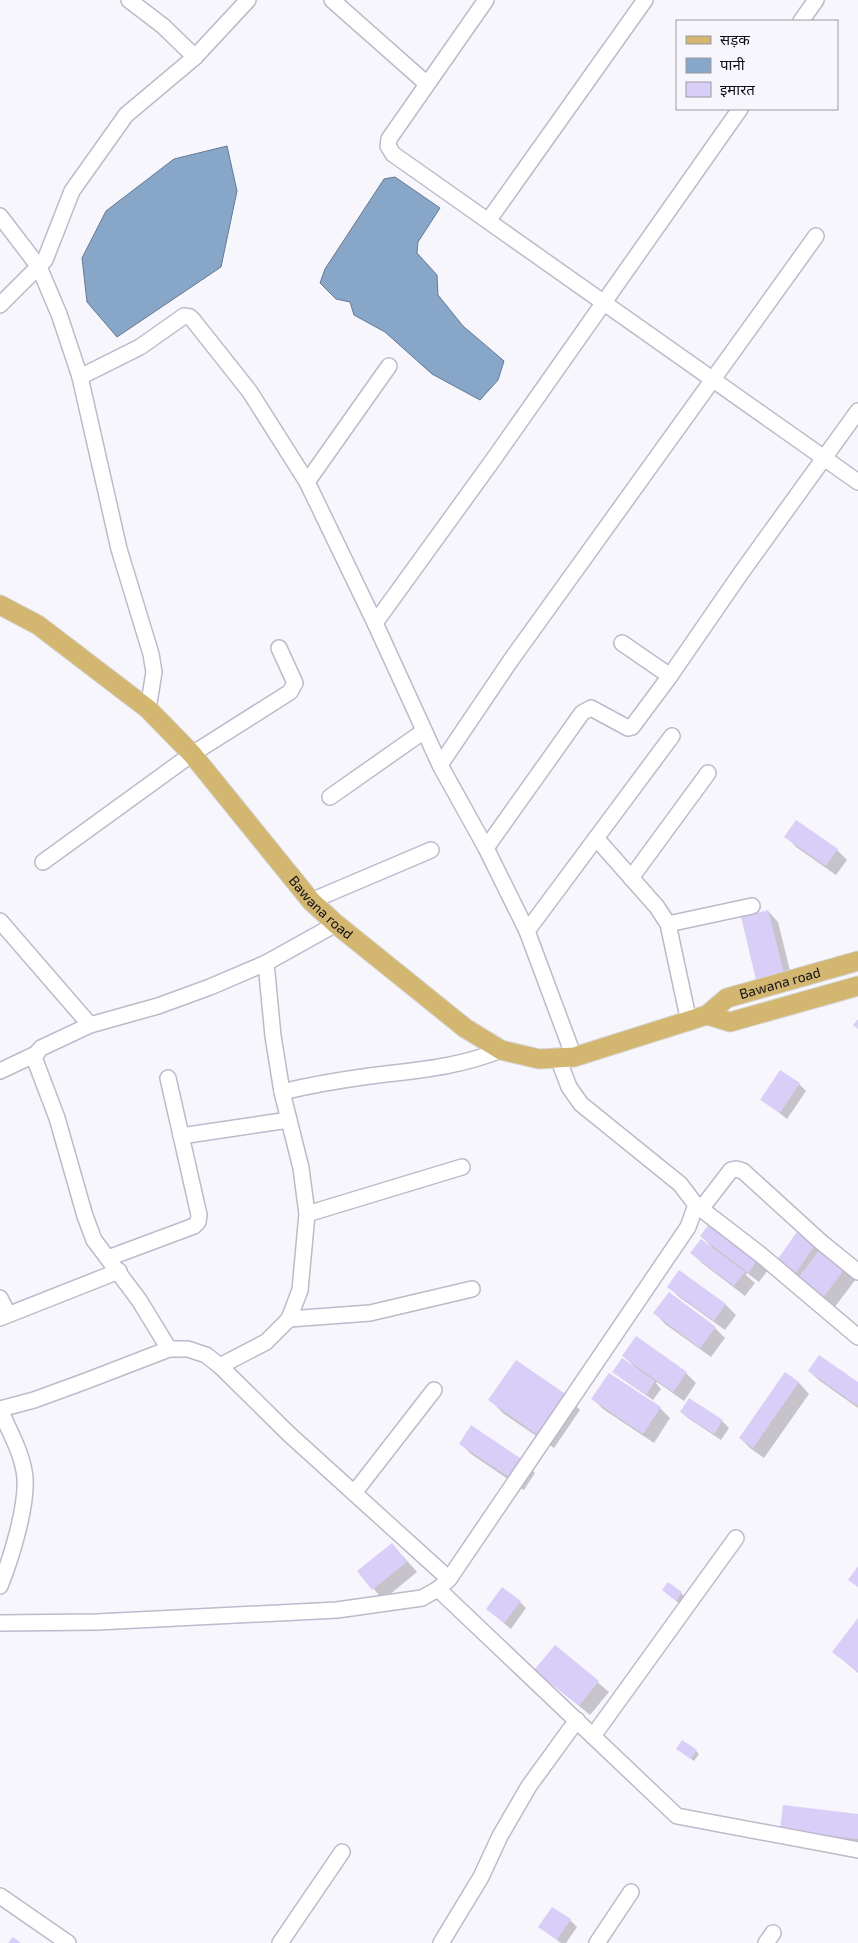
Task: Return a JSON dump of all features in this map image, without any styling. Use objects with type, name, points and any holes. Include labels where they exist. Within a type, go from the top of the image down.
[{"type":"main road","name":"Bawana road","points":[[0,605],[38,625],[148,709],[192,754],[311,901],[336,924],[466,1028],[501,1050],[539,1059],[566,1057],[689,1022],[707,1015],[727,998],[858,961]]},
{"type":"main road","name":"Bawana road","points":[[707,1015],[730,1022],[858,986]]},
{"type":"street","points":[[0,305],[39,267],[48,255],[53,235],[72,191],[126,115],[195,57],[248,0]]},
{"type":"street","points":[[332,0],[427,84]]},
{"type":"street","points":[[486,0],[389,138],[388,146],[393,154],[858,482]]},
{"type":"street","points":[[488,221],[645,0]]},
{"type":"street","points":[[802,20],[816,0]]},
{"type":"street","points":[[136,2],[195,57]]},
{"type":"street","points":[[375,623],[494,460],[739,110]]},
{"type":"street","points":[[0,216],[39,267],[59,314],[80,377],[119,549],[151,654],[154,672],[148,709]]},
{"type":"street","points":[[440,765],[511,660],[816,236]]},
{"type":"street","points":[[80,377],[140,347],[184,316],[190,317],[250,392],[307,482],[375,623],[440,765],[486,848],[527,931],[566,1057],[569,1087],[582,1104],[680,1184],[698,1207],[761,1255],[858,1337]]},
{"type":"street","points":[[307,482],[389,366]]},
{"type":"street","points":[[486,848],[582,713],[592,708],[628,728],[632,727],[858,411]]},
{"type":"street","points":[[622,643],[670,676]]},
{"type":"street","points":[[44,862],[192,754],[290,692],[294,688],[295,683],[279,648]]},
{"type":"street","points":[[330,797],[424,731]]},
{"type":"street","points":[[527,931],[672,736]]},
{"type":"street","points":[[631,878],[708,773]]},
{"type":"street","points":[[596,838],[657,907],[668,924],[689,1022]]},
{"type":"street","points":[[311,901],[430,850]]},
{"type":"street","points":[[668,924],[752,906]]},
{"type":"street","points":[[0,921],[90,1025]]},
{"type":"street","points":[[0,1071],[36,1054],[41,1048],[90,1025],[158,1006],[210,987],[266,962],[336,924]]},
{"type":"street","points":[[220,1366],[266,1342],[289,1319],[300,1290],[307,1214],[301,1168],[282,1092],[266,962]]},
{"type":"street","points":[[282,1092],[326,1082],[448,1067],[475,1060],[501,1050]]},
{"type":"street","points":[[36,1054],[35,1060],[57,1118],[84,1216],[94,1240],[119,1271],[169,1348]]},
{"type":"street","points":[[108,1258],[194,1226],[198,1222],[199,1215],[168,1078]]},
{"type":"street","points":[[182,1136],[289,1120]]},
{"type":"street","points":[[307,1214],[462,1167]]},
{"type":"street","points":[[0,1623],[107,1621],[337,1610],[422,1598],[443,1584],[688,1227],[698,1207],[731,1170],[743,1171],[858,1272]]},
{"type":"street","points":[[0,1298],[4,1316],[119,1271]]},
{"type":"street","points":[[289,1319],[370,1313],[472,1289]]},
{"type":"street","points":[[0,1586],[15,1539],[24,1497],[25,1477],[18,1452],[0,1409],[34,1400],[169,1348],[188,1349],[206,1355],[220,1366],[277,1423],[354,1493],[577,1720],[677,1816],[858,1850]]},
{"type":"street","points":[[354,1493],[434,1390]]},
{"type":"street","points":[[593,1736],[736,1538]]},
{"type":"street","points":[[441,1943],[481,1877],[500,1836],[529,1786],[577,1720]]},
{"type":"street","points":[[280,1943],[342,1852]]},
{"type":"street","points":[[596,1943],[631,1892]]},
{"type":"street","points":[[0,1896],[68,1943]]},
{"type":"water","points":[[227,146],[237,191],[221,267],[117,337],[87,302],[82,258],[106,211],[174,159]]},
{"type":"water","points":[[395,177],[440,208],[418,242],[417,253],[437,275],[438,295],[463,326],[504,361],[498,380],[480,400],[432,374],[385,332],[354,315],[350,302],[336,299],[320,283],[325,269],[384,179]]},
{"type":"building","points":[[796,820],[838,849],[826,866],[784,837]]},
{"type":"building","points":[[768,910],[785,977],[757,984],[741,917]]},
{"type":"building","points":[[858,1019],[858,1029],[853,1025]]},
{"type":"building","points":[[780,1070],[800,1083],[780,1113],[760,1100]]},
{"type":"building","points":[[710,1223],[758,1259],[748,1273],[700,1236]]},
{"type":"building","points":[[799,1229],[817,1242],[794,1276],[775,1263]]},
{"type":"building","points":[[701,1239],[745,1272],[734,1286],[690,1253]]},
{"type":"building","points":[[821,1248],[846,1267],[823,1298],[797,1279]]},
{"type":"building","points":[[679,1270],[726,1304],[714,1321],[667,1287]]},
{"type":"building","points":[[669,1292],[716,1327],[700,1348],[653,1313]]},
{"type":"building","points":[[636,1336],[687,1372],[673,1392],[622,1356]]},
{"type":"building","points":[[819,1355],[858,1382],[858,1406],[808,1371]]},
{"type":"building","points":[[622,1358],[655,1381],[646,1395],[612,1372]]},
{"type":"building","points":[[516,1360],[567,1395],[539,1436],[488,1400]]},
{"type":"building","points":[[785,1372],[799,1382],[753,1448],[739,1438]]},
{"type":"building","points":[[609,1373],[661,1407],[643,1434],[591,1399]]},
{"type":"building","points":[[689,1398],[723,1420],[714,1434],[680,1412]]},
{"type":"building","points":[[471,1425],[526,1462],[513,1480],[459,1444]]},
{"type":"building","points":[[392,1543],[407,1562],[372,1590],[357,1571]]},
{"type":"building","points":[[858,1566],[858,1587],[848,1580]]},
{"type":"building","points":[[668,1582],[682,1592],[676,1601],[662,1590]]},
{"type":"building","points":[[502,1587],[521,1601],[504,1623],[486,1609]]},
{"type":"building","points":[[858,1618],[858,1672],[832,1652]]},
{"type":"building","points":[[555,1645],[599,1681],[579,1706],[534,1670]]},
{"type":"building","points":[[682,1740],[697,1750],[691,1759],[676,1749]]},
{"type":"building","points":[[783,1805],[858,1814],[858,1839],[780,1830]]},
{"type":"building","points":[[552,1907],[571,1919],[557,1940],[538,1927]]},
{"type":"building","points":[[13,1937],[21,1943],[8,1943]]}]
